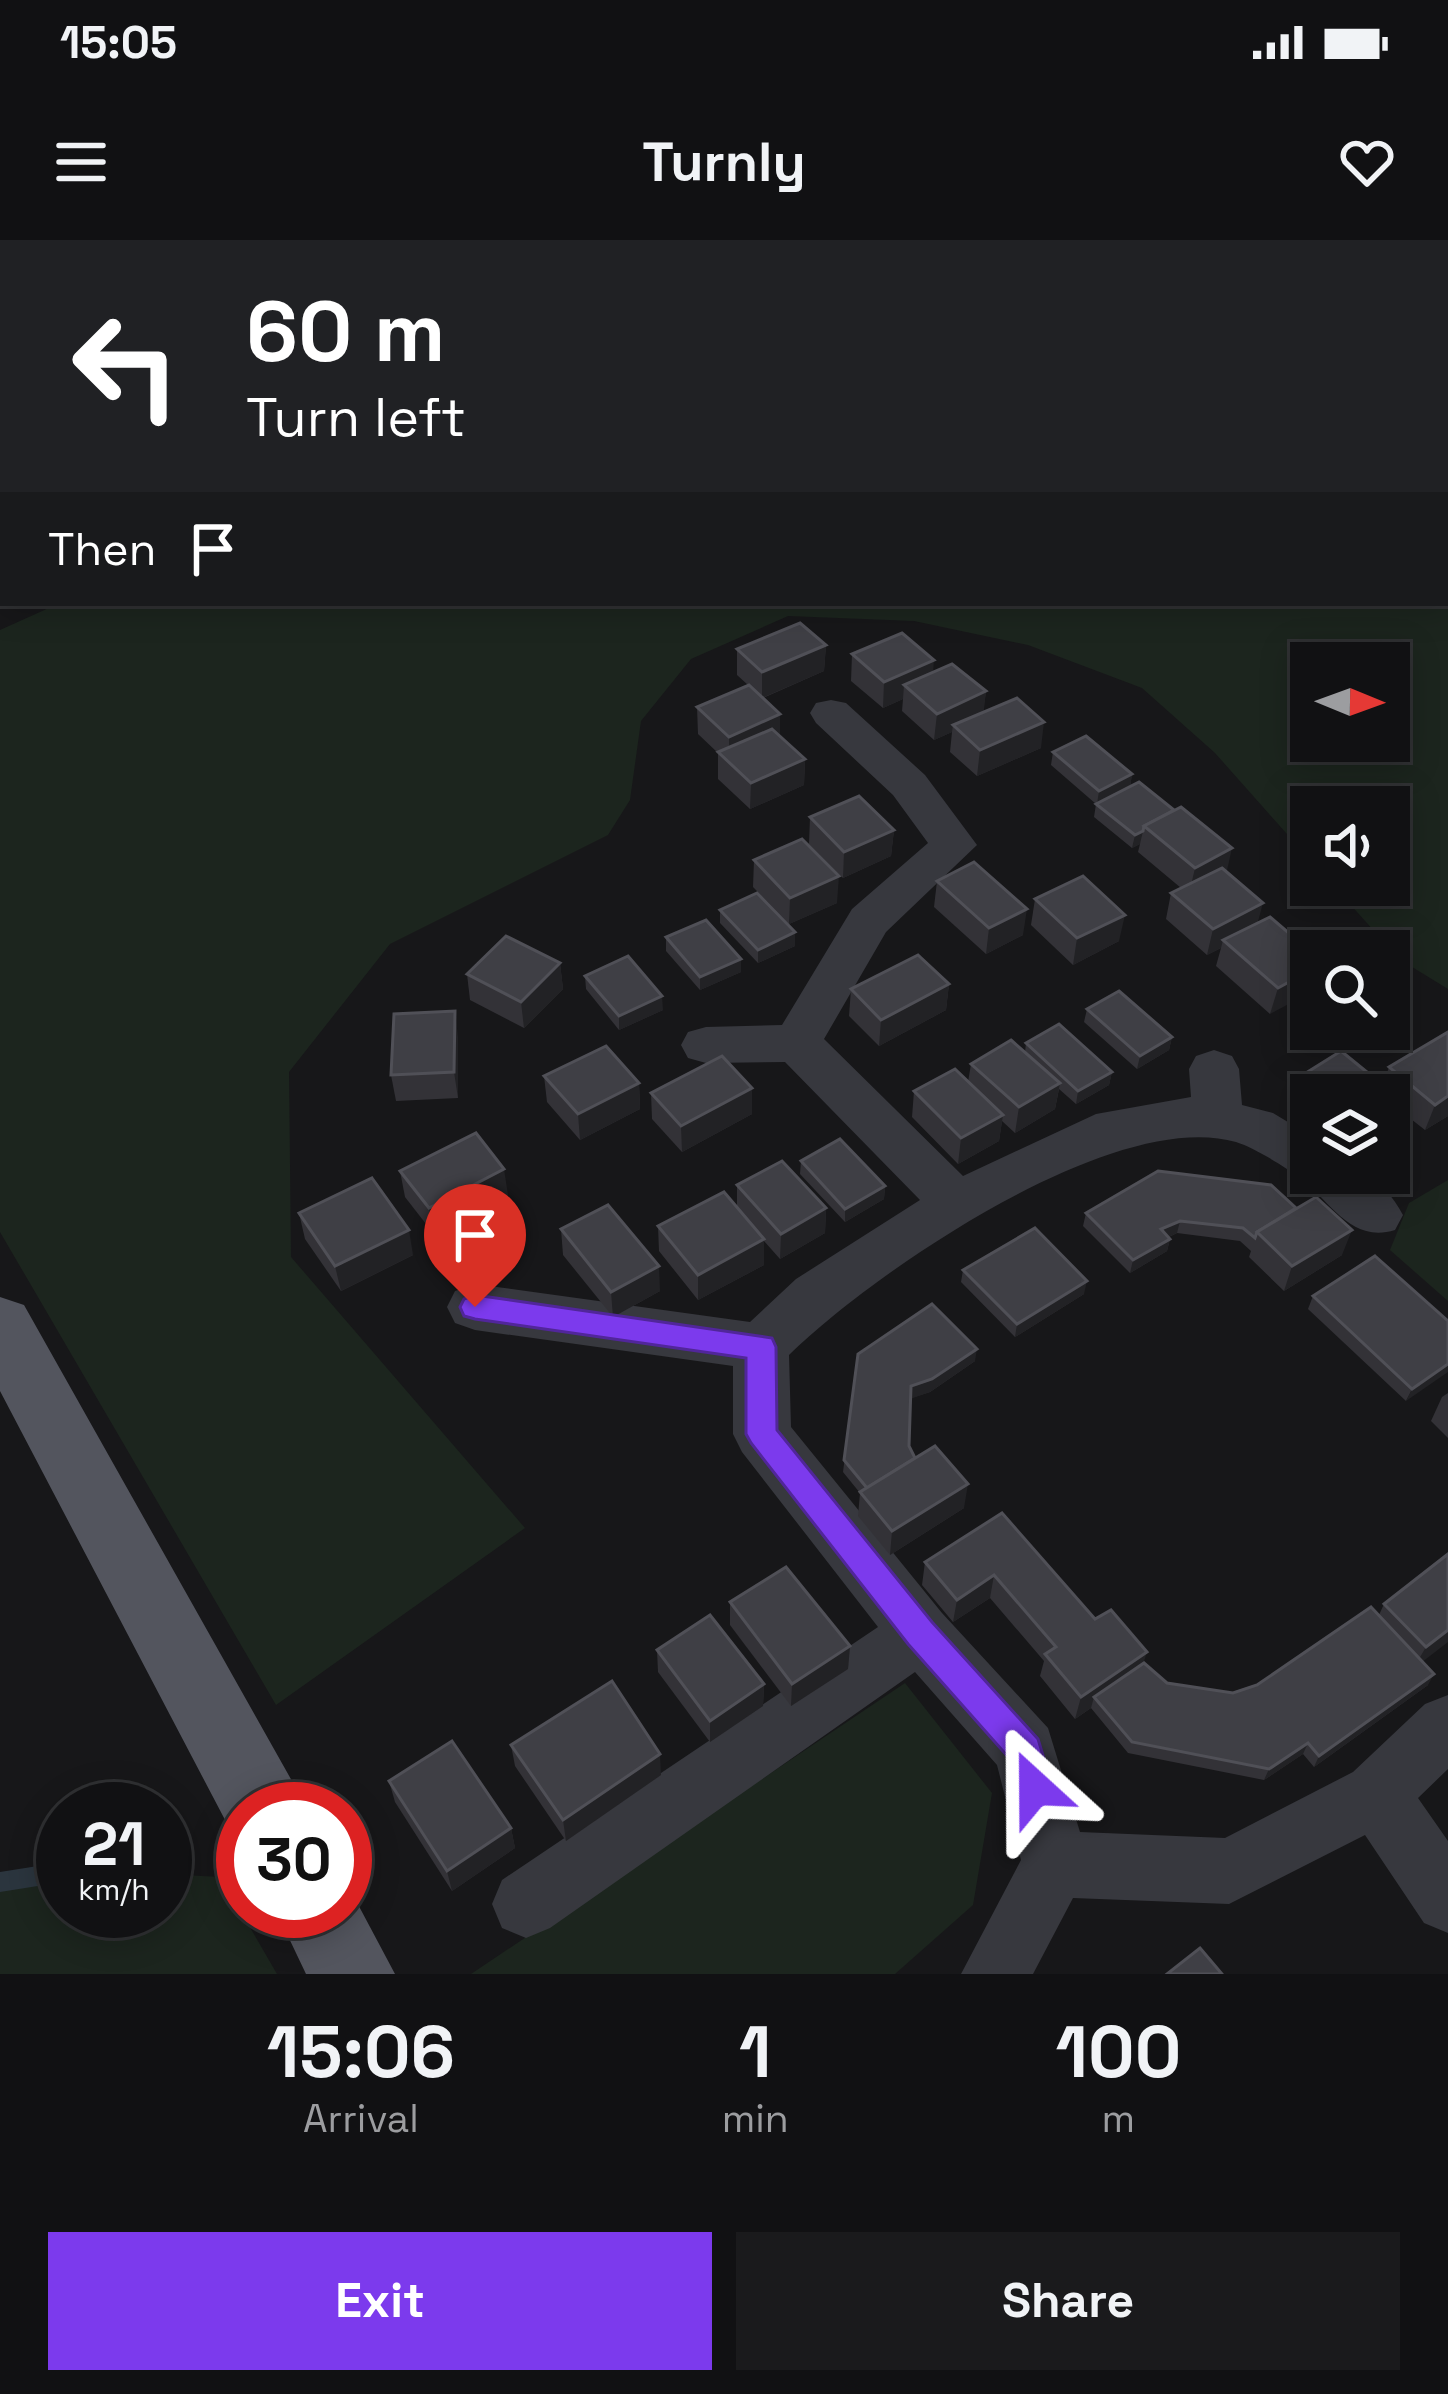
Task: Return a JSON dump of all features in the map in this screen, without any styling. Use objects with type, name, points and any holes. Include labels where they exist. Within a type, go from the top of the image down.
[{"type":"main road","points":[[9,1360],[247,1782]]},
{"type":"main road","points":[[333,1938],[352,1974]]},
{"type":"street","points":[[797,1043],[868,921],[954,844],[909,785],[831,713]]},
{"type":"street","points":[[706,1046],[797,1043],[956,1203]]},
{"type":"street","points":[[996,1974],[1055,1864],[1025,1750],[920,1633],[762,1434],[761,1347],[815,1294],[956,1203],[1114,1128],[1184,1116],[1216,1094],[1290,1148]]},
{"type":"street","points":[[1350,1194],[1376,1215]]},
{"type":"street","points":[[475,1307],[761,1347]]},
{"type":"street","points":[[526,1904],[920,1633]]},
{"type":"street","points":[[1055,1864],[1228,1871],[1376,1794],[1448,1725]]},
{"type":"street","points":[[1376,1794],[1448,1899]]},
{"type":"shaded area","points":[[53,606],[1448,606],[1448,989],[1410,966],[1410,930],[1373,930],[1352,906],[1410,906],[1410,786],[1290,786],[1290,837],[1215,753],[1142,688],[1028,645],[914,621],[788,616],[691,659],[641,721],[630,800],[608,835],[390,944],[289,1072],[291,1257],[525,1528],[276,1705],[0,1232],[0,630]]},
{"type":"shaded area","points":[[1448,1180],[1448,1301],[1390,1250],[1409,1203]]},
{"type":"shaded area","points":[[905,1683],[992,1793],[973,1905],[895,1974],[471,1974]]},
{"type":"shaded area","points":[[192,1875],[216,1877],[216,1938],[256,1938],[277,1974],[0,1974],[0,1882],[36,1876],[36,1938],[192,1938]]},
{"type":"building","points":[[800,623],[826,645],[762,672],[737,649]]},
{"type":"building","points":[[902,633],[934,660],[884,682],[852,654]]},
{"type":"building","points":[[952,664],[986,691],[937,714],[904,685]]},
{"type":"building","points":[[749,685],[780,714],[729,737],[697,707]]},
{"type":"building","points":[[1017,698],[1044,722],[980,750],[953,725]]},
{"type":"building","points":[[772,729],[805,759],[751,783],[718,752]]},
{"type":"building","points":[[1086,736],[1132,774],[1099,791],[1053,752]]},
{"type":"building","points":[[1139,782],[1174,810],[1135,835],[1096,804]]},
{"type":"building","points":[[859,796],[894,830],[844,852],[810,817]]},
{"type":"building","points":[[1181,807],[1232,848],[1195,868],[1144,826]]},
{"type":"building","points":[[802,839],[839,876],[790,898],[754,860]]},
{"type":"building","points":[[974,862],[1027,909],[989,928],[937,881]]},
{"type":"building","points":[[1222,868],[1263,903],[1213,929],[1171,893]]},
{"type":"building","points":[[1083,876],[1125,915],[1077,938],[1035,899]]},
{"type":"building","points":[[757,893],[795,932],[758,950],[720,910]]},
{"type":"building","points":[[1270,917],[1290,934],[1290,981],[1278,988],[1223,940]]},
{"type":"building","points":[[706,920],[741,959],[700,977],[666,937]]},
{"type":"building","points":[[506,936],[560,963],[521,1002],[467,974]]},
{"type":"building","points":[[918,955],[949,984],[881,1020],[851,989]]},
{"type":"building","points":[[628,956],[662,996],[619,1016],[585,976]]},
{"type":"building","points":[[1119,991],[1172,1037],[1140,1056],[1087,1009]]},
{"type":"building","points":[[455,1011],[454,1072],[391,1075],[394,1014]]},
{"type":"building","points":[[1059,1024],[1112,1072],[1078,1091],[1026,1043]]},
{"type":"building","points":[[1448,1032],[1448,1096],[1435,1105],[1410,1084],[1410,1074],[1397,1074],[1389,1067]]},
{"type":"building","points":[[1011,1040],[1060,1083],[1019,1107],[971,1064]]},
{"type":"building","points":[[606,1046],[639,1083],[578,1114],[544,1076]]},
{"type":"building","points":[[1341,1051],[1369,1074],[1307,1074]]},
{"type":"building","points":[[722,1056],[752,1088],[681,1126],[651,1093]]},
{"type":"building","points":[[955,1069],[1003,1115],[961,1138],[914,1091]]},
{"type":"building","points":[[476,1133],[504,1169],[429,1208],[400,1171]]},
{"type":"building","points":[[840,1139],[885,1186],[845,1209],[801,1161]]},
{"type":"building","points":[[782,1161],[826,1208],[781,1234],[737,1185]]},
{"type":"building","points":[[1158,1171],[1271,1185],[1296,1208],[1257,1232],[1255,1238],[1243,1228],[1180,1221],[1161,1229],[1170,1239],[1133,1260],[1086,1213]]},
{"type":"building","points":[[372,1178],[409,1230],[335,1266],[299,1213]]},
{"type":"building","points":[[724,1192],[764,1239],[698,1275],[658,1226]]},
{"type":"building","points":[[1316,1197],[1352,1230],[1292,1266],[1257,1232]]},
{"type":"building","points":[[608,1205],[659,1266],[611,1292],[561,1229]]},
{"type":"building","points":[[1035,1228],[1087,1281],[1017,1324],[963,1270]]},
{"type":"building","points":[[1375,1256],[1448,1321],[1448,1364],[1412,1389],[1313,1296]]},
{"type":"building","points":[[932,1304],[977,1349],[932,1379],[911,1386],[909,1446],[915,1458],[867,1488],[844,1460],[858,1354]]},
{"type":"building","points":[[935,1446],[968,1484],[892,1531],[860,1492]]},
{"type":"building","points":[[1002,1513],[1095,1619],[1111,1610],[1147,1652],[1081,1697],[1045,1654],[1056,1647],[994,1575],[957,1600],[925,1562]]},
{"type":"building","points":[[1448,1554],[1448,1630],[1426,1647],[1384,1604]]},
{"type":"building","points":[[786,1567],[850,1646],[792,1684],[730,1602]]},
{"type":"building","points":[[1371,1607],[1434,1674],[1319,1756],[1308,1743],[1269,1769],[1132,1742],[1094,1697],[1144,1663],[1167,1683],[1233,1693],[1257,1685]]},
{"type":"building","points":[[710,1615],[764,1684],[710,1721],[657,1650]]},
{"type":"building","points":[[612,1681],[660,1754],[563,1820],[511,1745]]},
{"type":"building","points":[[452,1741],[511,1828],[447,1871],[389,1781]]},
{"type":"building","points":[[1200,1948],[1222,1974],[1167,1974]]},
{"type":"waterway","points":[[0,1882],[36,1876]]},
{"type":"route","points":[[475,1307],[761,1347],[762,1434],[920,1633],[1025,1750],[1035,1788]]}]
